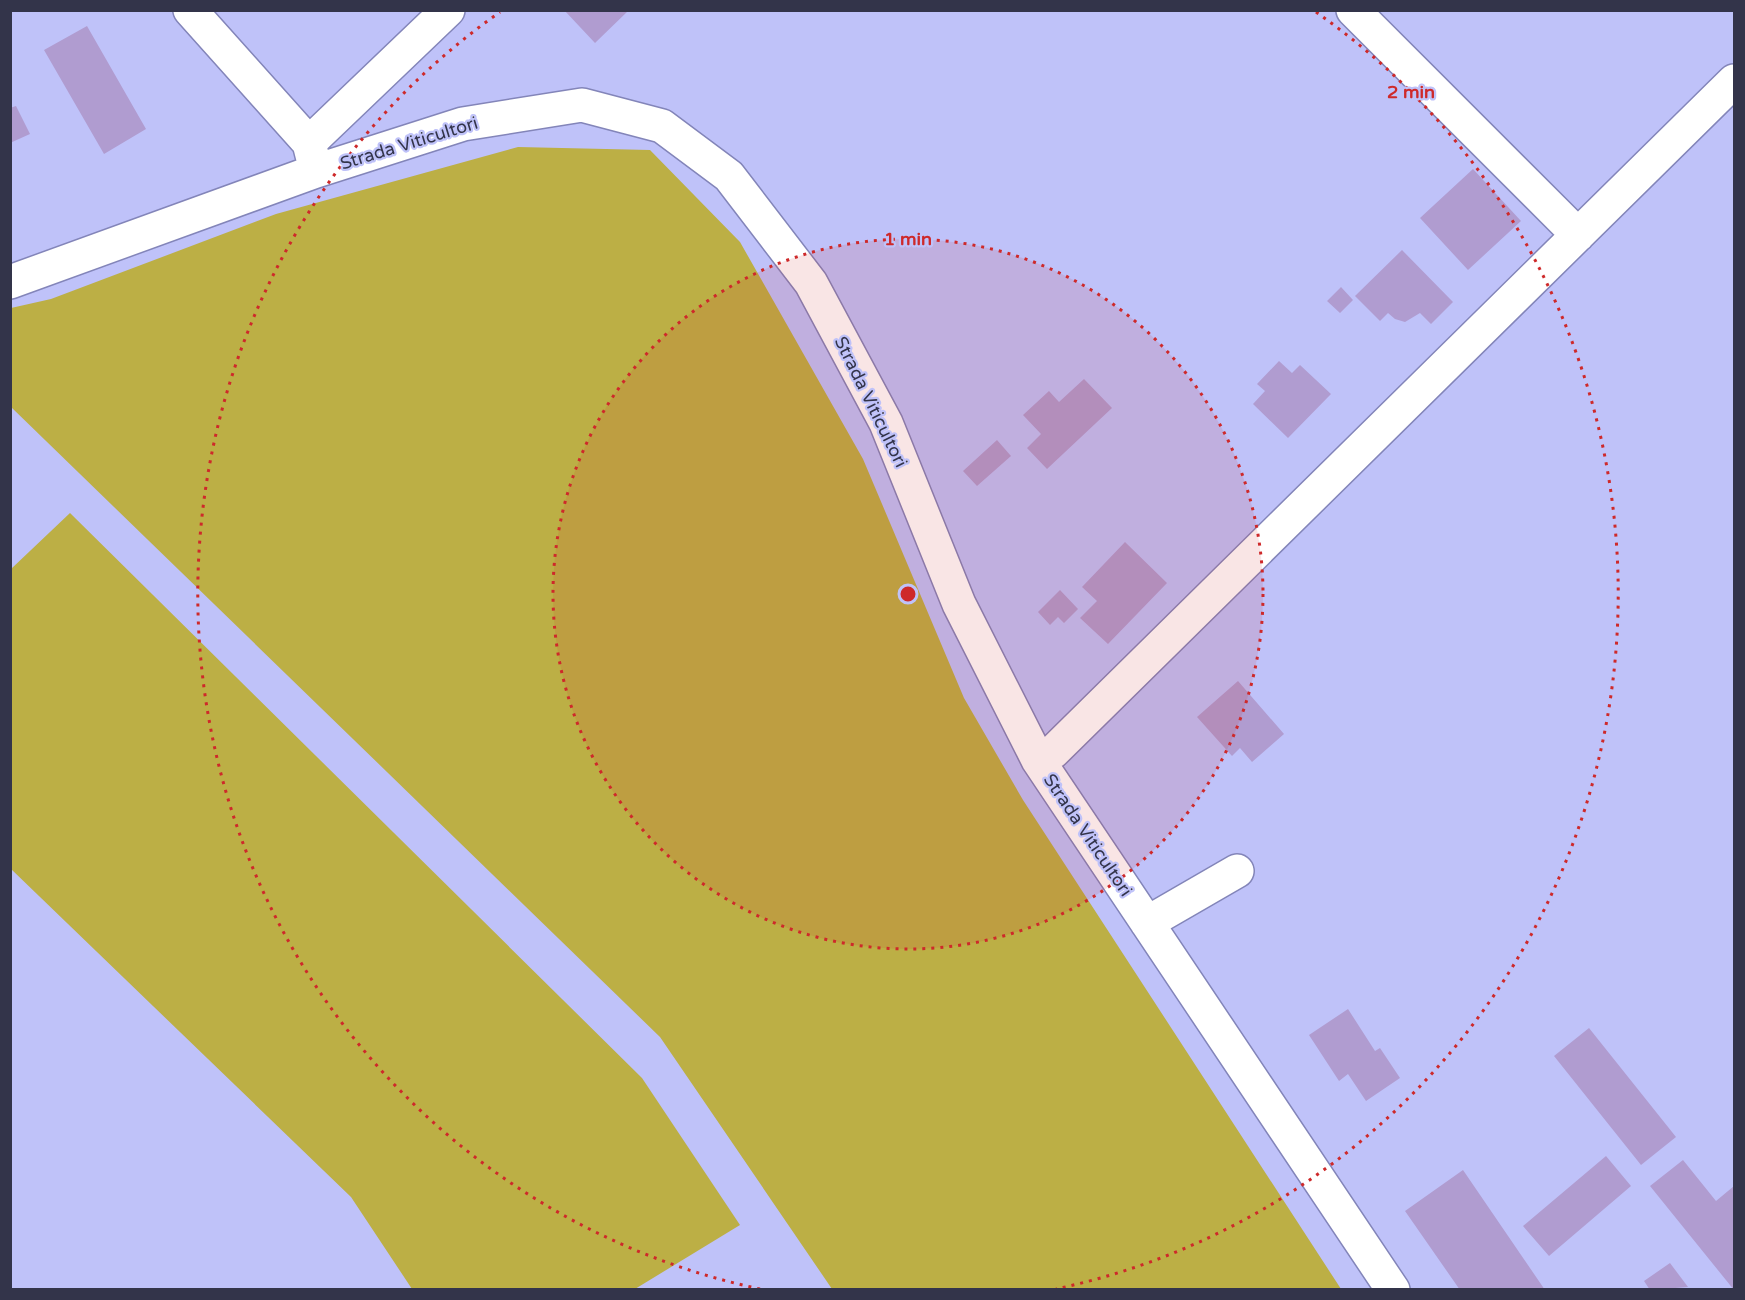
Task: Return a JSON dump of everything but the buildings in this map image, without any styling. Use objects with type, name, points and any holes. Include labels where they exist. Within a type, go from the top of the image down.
[{"type":"street","points":[[190,10],[313,157],[448,10]]},
{"type":"street","points":[[1353,10],[1578,235]]},
{"type":"street","points":[[1038,760],[1053,752],[1734,81]]},
{"type":"street","name":"Strada Viticultori","points":[[10,282],[313,157],[463,124],[582,105],[662,126],[729,176],[811,283],[886,423],[959,604],[1038,760],[1393,1290]]},
{"type":"street","points":[[1147,923],[1237,871]]},
{"type":"shaded area","points":[[518,147],[650,150],[740,242],[863,459],[964,698],[1023,800],[1341,1289],[832,1289],[660,1037],[11,407],[11,308],[51,299],[276,214]]},
{"type":"shaded area","points":[[70,513],[642,1078],[740,1225],[635,1289],[412,1289],[351,1197],[11,869],[11,569]]}]
